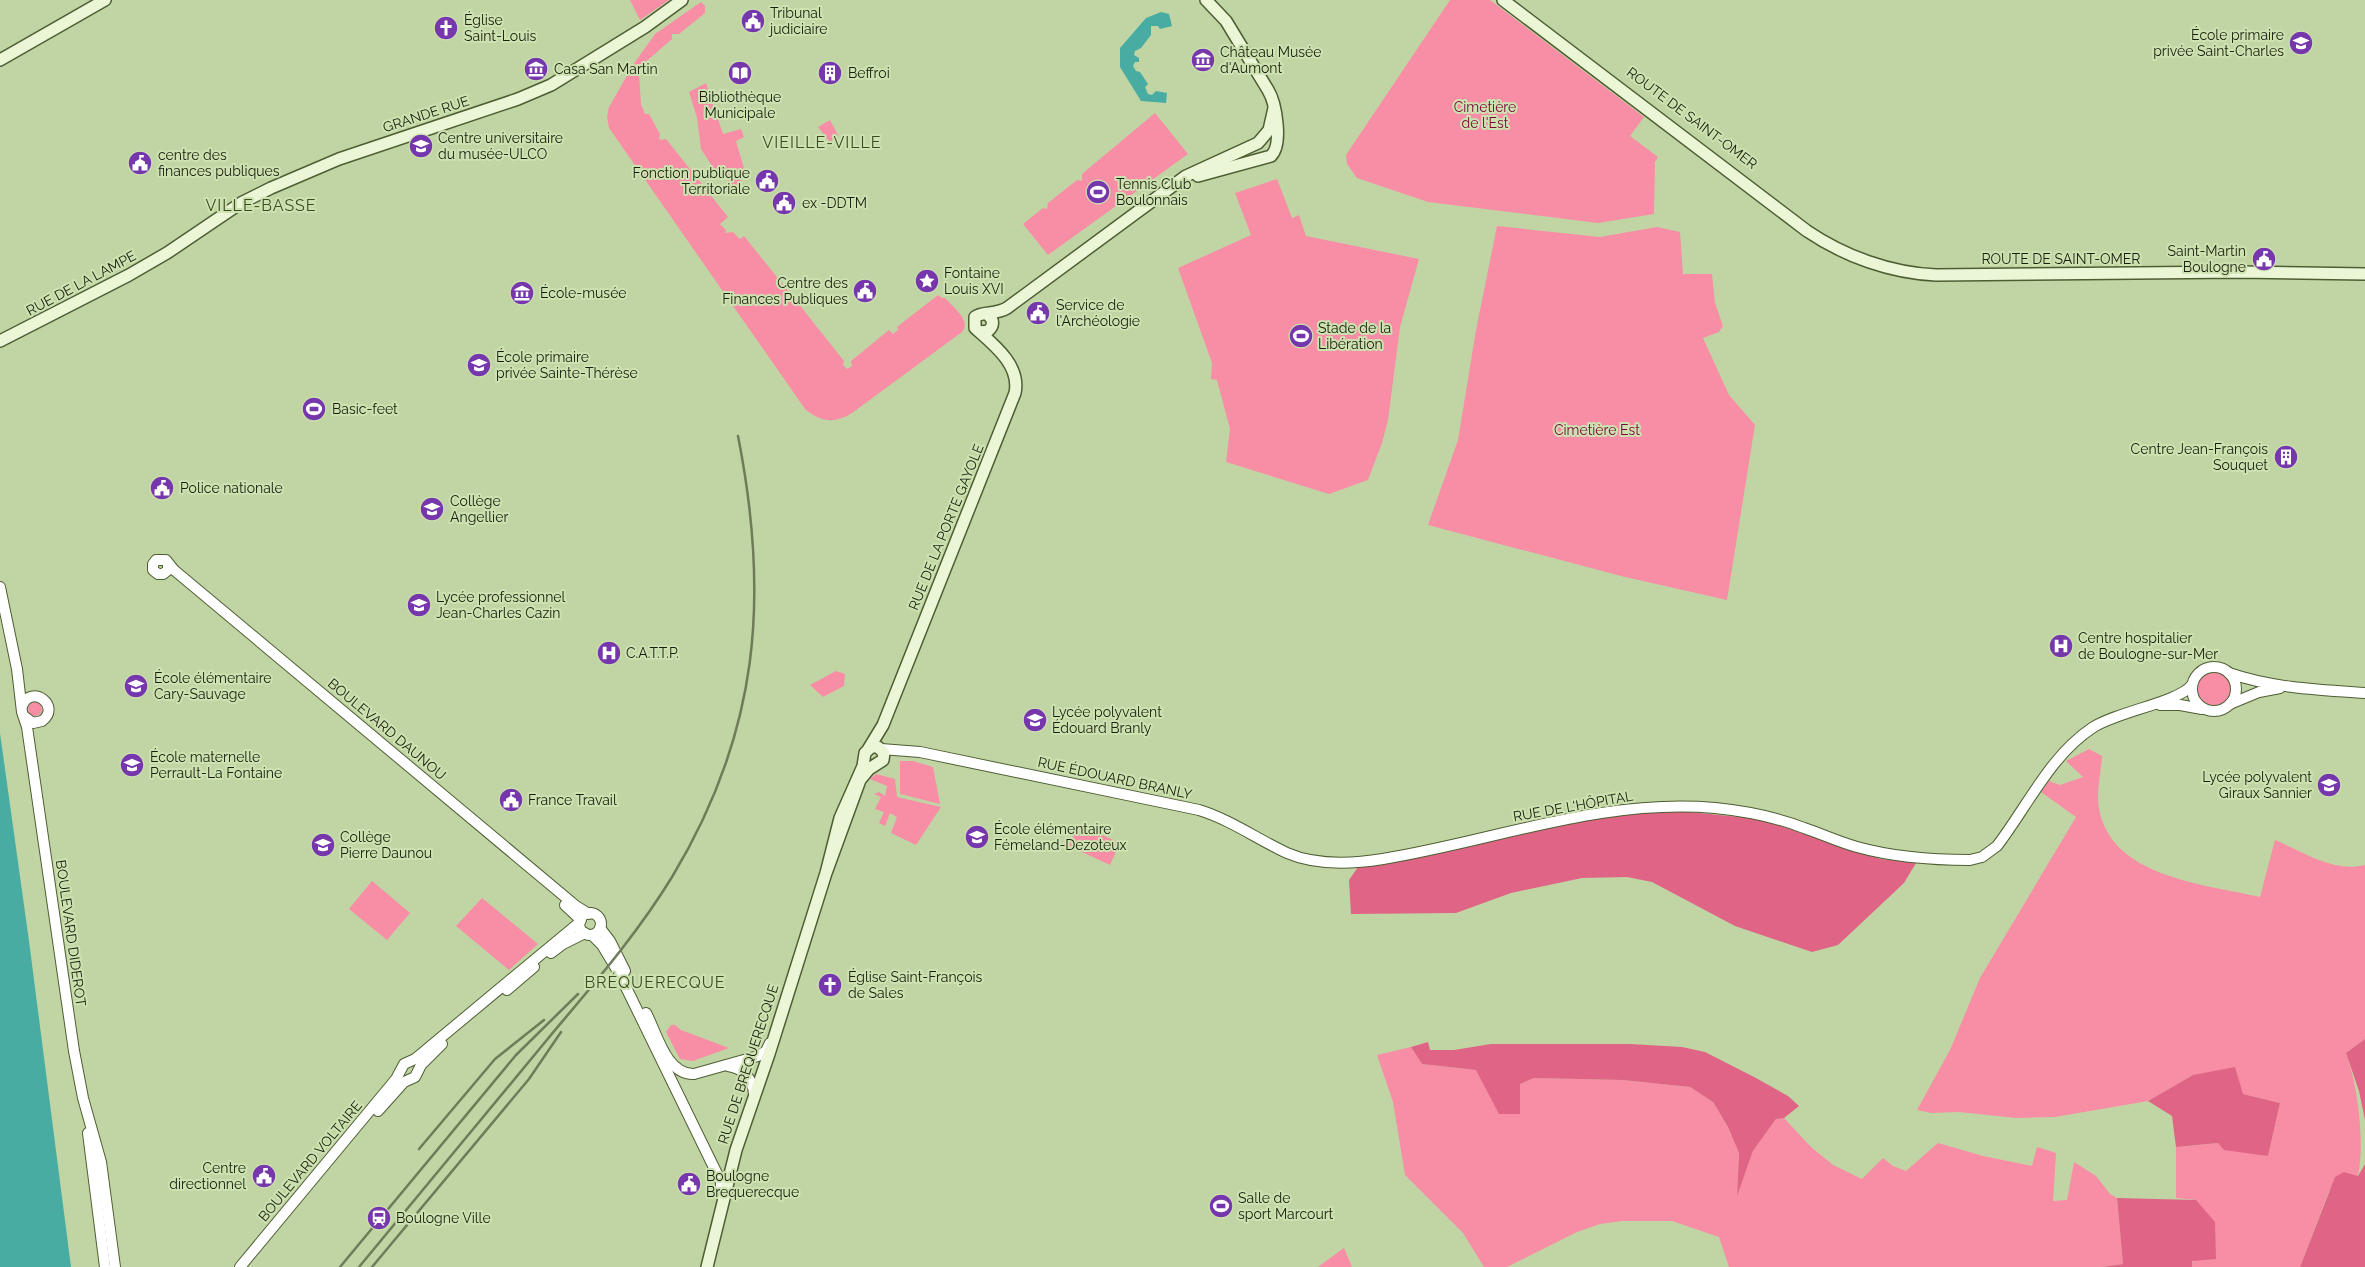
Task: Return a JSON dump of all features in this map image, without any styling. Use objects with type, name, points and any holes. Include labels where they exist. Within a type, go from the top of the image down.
[{"type":"main road","points":[[0,60],[105,0]]},
{"type":"main road","name":"GRANDE RUE","points":[[174,248],[241,203],[299,175],[356,153],[539,91],[605,53],[677,6],[682,0]]},
{"type":"main road","points":[[1161,194],[1198,176],[1274,154],[1278,134],[1274,108],[1268,90],[1226,20],[1206,0]]},
{"type":"main road","name":"ROUTE DE SAINT-OMER","points":[[1503,0],[1818,238],[1834,248],[1892,268],[1936,275],[2240,272],[2365,274]]},
{"type":"main road","name":"ROUTE DE SAINT-OMER","points":[[1513,0],[1820,236],[1856,256]]},
{"type":"main road","points":[[1265,157],[1258,154],[1261,141],[1269,130],[1274,108]]},
{"type":"main road","points":[[1161,194],[1190,173],[1261,141],[1271,139],[1275,144]]},
{"type":"main road","name":"RUE DE LA PORTE GAYOLE","points":[[875,755],[883,725],[1015,393],[1014,372],[992,342],[988,324],[1002,311],[1161,194]]},
{"type":"main road","name":"RUE DE LA LAMPE","points":[[0,341],[124,278],[174,248]]},
{"type":"main road","name":"ROUTE DE SAINT-OMER","points":[[2240,272],[2288,267],[2365,267]]},
{"type":"main road","name":"RUE DE BREQUERECQUE","points":[[707,1267],[718,1218],[754,1094],[770,1051],[773,1035],[826,873],[860,780],[875,755]]},
{"type":"street","points":[[161,558],[168,564],[167,571],[163,574],[155,572],[154,563],[161,558]]},
{"type":"street","name":"BOULEVARD DAUNOU","points":[[168,564],[576,906],[583,918]]},
{"type":"street","name":"BOULEVARD DAUNOU","points":[[163,574],[176,580],[583,918]]},
{"type":"street","points":[[0,587],[17,668],[25,718],[30,722],[40,722],[48,716],[49,708],[45,700],[36,696],[24,684],[17,668]]},
{"type":"street","points":[[2134,709],[2182,694],[2192,685],[2198,673],[2208,668],[2219,668],[2253,680],[2305,688],[2365,693]]},
{"type":"street","points":[[2229,673],[2236,688],[2234,698],[2229,705]]},
{"type":"street","points":[[2192,685],[2195,700],[2205,709]]},
{"type":"street","points":[[2134,709],[2170,705],[2219,710],[2266,690],[2305,688]]},
{"type":"street","points":[[22,706],[27,698],[36,696]]},
{"type":"street","name":"RUE DE L'HÔPITAL","points":[[1284,851],[1320,861],[1368,862],[1599,813],[1670,806],[1720,809],[1758,815],[1796,825],[1849,845],[1881,853],[1975,859],[1987,855],[1997,846],[2057,761],[2073,743],[2091,729],[2112,717],[2134,709]]},
{"type":"street","name":"BOULEVARD DIDEROT","points":[[25,718],[74,1051],[85,1104],[102,1167],[115,1267]]},
{"type":"street","name":"BOULEVARD DIDEROT","points":[[33,765],[34,735],[40,722]]},
{"type":"street","name":"RUE ÉDOUARD BRANLY","points":[[875,755],[933,755],[1200,810],[1224,819],[1284,851]]},
{"type":"street","points":[[592,932],[598,917],[583,918],[580,927],[592,932],[612,945],[674,1067],[685,1074],[701,1072],[761,1055],[766,1051],[773,1035]]},
{"type":"street","name":"BOULEVARD VOLTAIRE","points":[[248,1267],[388,1100],[404,1075],[404,1064],[410,1062],[583,918]]},
{"type":"street","points":[[592,932],[619,972],[722,1184],[718,1218]]},
{"type":"street","name":"BOULEVARD VOLTAIRE","points":[[404,1075],[416,1077],[418,1070],[443,1043],[558,947],[592,932]]},
{"type":"street","points":[[410,1062],[415,1064],[418,1070]]},
{"type":"street","points":[[727,1065],[737,1068],[747,1076],[752,1083],[754,1094]]},
{"type":"street","points":[[684,1103],[679,1082],[701,1072]]},
{"type":"street","name":"BOULEVARD VOLTAIRE","points":[[240,1267],[404,1075]]},
{"type":"street","name":"BOULEVARD DIDEROT","points":[[85,1104],[104,1267]]},
{"type":"green space","points":[[630,0],[669,0],[640,20]]},
{"type":"green space","name":"Cimetière de l'Est","points":[[1450,0],[1490,0],[1644,117],[1630,136],[1658,157],[1655,162],[1654,214],[1598,223],[1428,202],[1357,178],[1347,164],[1346,155]]},
{"type":"green space","points":[[701,2],[705,6],[705,13],[679,34],[672,34],[672,39],[642,65],[637,64],[634,69],[639,73],[641,104],[645,114],[649,114],[660,134],[659,138],[661,140],[666,139],[728,217],[720,224],[726,230],[725,233],[733,232],[740,239],[744,236],[789,292],[786,295],[786,299],[789,301],[794,298],[844,361],[843,365],[847,369],[852,366],[851,361],[889,330],[893,334],[898,330],[897,327],[938,295],[945,298],[957,310],[965,323],[962,332],[846,417],[834,420],[822,419],[805,409],[609,128],[607,117],[609,107],[633,65],[655,34]]},
{"type":"green space","points":[[706,83],[723,134],[741,129],[744,137],[736,141],[746,175],[735,188],[726,178],[721,180],[701,149],[697,118],[689,92]]},
{"type":"green space","name":"Tennis Club Boulonnais","points":[[1155,113],[1188,154],[1048,255],[1023,224],[1043,208],[1047,209],[1048,203],[1077,180],[1082,181],[1082,174]]},
{"type":"green space","points":[[830,120],[838,135],[830,142],[818,127]]},
{"type":"green space","name":"Stade de la Libération","points":[[1277,179],[1292,218],[1299,215],[1306,236],[1419,259],[1400,327],[1388,420],[1382,443],[1368,480],[1329,494],[1226,462],[1230,429],[1217,380],[1211,379],[1212,363],[1178,268],[1251,235],[1235,193]]},
{"type":"green space","name":"Cimetière Est","points":[[1497,226],[1600,237],[1657,227],[1680,232],[1683,274],[1712,274],[1715,303],[1723,326],[1719,332],[1703,338],[1729,395],[1755,425],[1727,600],[1621,576],[1428,525],[1458,440],[1476,330]]},
{"type":"green space","points":[[836,671],[845,674],[844,686],[823,697],[810,685]]},
{"type":"green space","points":[[2214,671],[2226,676],[2231,688],[2226,700],[2214,705],[2202,700],[2197,688],[2202,676]]},
{"type":"green space","points":[[32,702],[38,702],[42,709],[38,716],[32,716],[28,712],[28,706]]},
{"type":"green space","points":[[2089,749],[2102,756],[2098,803],[2107,832],[2122,850],[2141,864],[2164,874],[2188,882],[2260,897],[2275,840],[2331,864],[2353,867],[2365,865],[2365,1039],[2346,1053],[2354,1082],[2359,1114],[2361,1147],[2358,1176],[2344,1172],[2329,1191],[2300,1267],[2192,1267],[2196,1200],[2176,1198],[2176,1147],[2218,1143],[2268,1156],[2280,1103],[2243,1094],[2193,1075],[2148,1101],[2055,1117],[2016,1118],[1959,1112],[1931,1113],[1917,1110],[1950,1050],[1980,978],[2076,817],[2041,792],[2049,781],[2060,785],[2083,777],[2066,761]]},
{"type":"green space","points":[[900,761],[913,761],[933,767],[940,804],[900,794]]},
{"type":"green space","points":[[876,774],[895,779],[897,797],[941,807],[916,845],[891,833],[897,817],[890,813],[885,826],[879,823],[884,812],[875,809],[881,797],[874,794],[879,792],[885,796],[887,786],[870,779]]},
{"type":"green space","points":[[1078,824],[1120,843],[1110,865],[1069,846]]},
{"type":"green space","points":[[372,881],[410,913],[387,940],[349,909]]},
{"type":"green space","points":[[482,898],[538,944],[509,970],[456,926]]},
{"type":"green space","points":[[671,1025],[729,1048],[693,1061],[680,1059],[666,1032]]},
{"type":"green space","points":[[1411,1047],[1422,1064],[1476,1070],[1520,1084],[1534,1078],[1623,1080],[1690,1087],[1713,1102],[1728,1127],[1739,1153],[1737,1195],[1753,1151],[1776,1119],[1784,1118],[1811,1147],[1833,1165],[1862,1179],[1883,1158],[1893,1166],[1906,1171],[1938,1143],[1983,1156],[2032,1166],[2037,1147],[2056,1153],[2053,1201],[2067,1200],[2074,1162],[2096,1176],[2110,1194],[2117,1198],[2123,1264],[2102,1267],[1729,1267],[1719,1237],[1672,1221],[1622,1221],[1600,1224],[1577,1232],[1507,1267],[1484,1267],[1463,1233],[1405,1175],[1393,1102],[1377,1055]]},
{"type":"green space","points":[[1344,1248],[1352,1267],[1318,1267]]},
{"type":"shaded area","points":[[1679,811],[1759,819],[1881,859],[1916,863],[1904,883],[1838,945],[1812,952],[1735,926],[1652,882],[1627,877],[1582,878],[1511,893],[1456,913],[1351,914],[1349,880],[1358,867],[1585,820],[1626,814]]},
{"type":"shaded area","points":[[2365,1039],[2365,1120],[2359,1091],[2346,1053]]},
{"type":"shaded area","points":[[1428,1042],[1430,1050],[1454,1050],[1491,1044],[1630,1044],[1682,1047],[1705,1052],[1788,1096],[1799,1106],[1784,1118],[1776,1119],[1753,1151],[1737,1196],[1739,1153],[1728,1127],[1713,1102],[1690,1087],[1623,1080],[1534,1078],[1520,1084],[1520,1114],[1499,1114],[1476,1070],[1422,1064],[1411,1047]]},
{"type":"shaded area","points":[[2235,1067],[2243,1094],[2280,1103],[2268,1156],[2224,1150],[2218,1143],[2176,1147],[2172,1116],[2148,1101],[2193,1075]]},
{"type":"shaded area","points":[[2365,1164],[2365,1267],[2300,1267],[2335,1177],[2344,1172],[2358,1176]]},
{"type":"shaded area","points":[[2117,1198],[2196,1200],[2215,1222],[2216,1259],[2192,1261],[2192,1267],[2102,1267],[2123,1264]]},
{"type":"water","points":[[1161,12],[1169,14],[1172,26],[1160,29],[1158,26],[1151,26],[1151,35],[1141,48],[1135,51],[1134,55],[1139,58],[1139,62],[1135,62],[1133,66],[1136,71],[1140,72],[1148,84],[1145,87],[1148,94],[1152,95],[1156,91],[1167,93],[1166,103],[1141,101],[1120,67],[1120,48],[1146,18]]},
{"type":"water","points":[[0,733],[29,941],[71,1267],[0,1267]]},
{"type":"railway","points":[[359,1267],[628,941],[672,877],[701,823],[724,770],[740,717],[750,663],[754,609],[753,553],[748,496],[738,436]]},
{"type":"railway","points":[[340,1267],[516,1055],[578,994]]},
{"type":"railway","points":[[419,1149],[495,1059],[544,1020]]},
{"type":"railway","points":[[372,1267],[529,1079],[561,1032]]},
{"type":"place","name":"Tribunal judiciaire","points":[[753,21]]},
{"type":"place","name":"Église Saint-Louis","points":[[446,28]]},
{"type":"place","name":"École primaire privée Saint-Charles","points":[[2301,43]]},
{"type":"place","name":"Château Musée d'Aumont","points":[[1203,60]]},
{"type":"place","name":"Casa San Martin","points":[[536,69]]},
{"type":"place","name":"Bibliothèque Municipale","points":[[740,73]]},
{"type":"place","name":"Beffroi","points":[[830,73]]},
{"type":"place","name":"Centre universitaire du musée-ULCO","points":[[421,146]]},
{"type":"place","name":"centre des finances publiques","points":[[140,163]]},
{"type":"place","name":"Fonction publique Territoriale","points":[[767,181]]},
{"type":"place","name":"Tennis Club Boulonnais","points":[[1098,192]]},
{"type":"place","name":"ex -DDTM","points":[[784,203]]},
{"type":"place","name":"Saint-Martin Boulogne","points":[[2264,259]]},
{"type":"place","name":"Fontaine Louis XVI","points":[[927,281]]},
{"type":"place","name":"Centre des Finances Publiques","points":[[865,291]]},
{"type":"place","name":"École-musée","points":[[522,293]]},
{"type":"place","name":"Service de l'Archéologie","points":[[1038,313]]},
{"type":"place","name":"Stade de la Libération","points":[[1301,336]]},
{"type":"place","name":"École primaire privée Sainte-Thérèse","points":[[479,365]]},
{"type":"place","name":"Basic-feet","points":[[314,409]]},
{"type":"place","name":"Centre Jean-François Souquet","points":[[2286,457]]},
{"type":"place","name":"Police nationale","points":[[162,488]]},
{"type":"place","name":"Collège Angellier","points":[[432,509]]},
{"type":"place","name":"Lycée professionnel Jean-Charles Cazin","points":[[419,605]]},
{"type":"place","name":"Centre hospitalier de Boulogne-sur-Mer","points":[[2061,646]]},
{"type":"place","name":"C.A.T.T.P.","points":[[609,653]]},
{"type":"place","name":"École élémentaire Cary-Sauvage","points":[[136,686]]},
{"type":"place","name":"Lycée polyvalent Édouard Branly","points":[[1035,720]]},
{"type":"place","name":"École maternelle Perrault-La Fontaine","points":[[132,765]]},
{"type":"place","name":"Lycée polyvalent Giraux Sannier","points":[[2329,785]]},
{"type":"place","name":"France Travail","points":[[511,800]]},
{"type":"place","name":"École élémentaire Fémeland-Dezoteux","points":[[977,837]]},
{"type":"place","name":"Collège Pierre Daunou","points":[[323,845]]},
{"type":"place","name":"Église Saint-François de Sales","points":[[830,985]]},
{"type":"place","name":"Centre directionnel","points":[[264,1176]]},
{"type":"place","name":"Boulogne Brequerecque","points":[[689,1184]]},
{"type":"place","name":"Salle de sport Marcourt","points":[[1221,1206]]},
{"type":"place","name":"Boulogne Ville","points":[[379,1218]]},
{"type":"district","name":"VIEILLE-VILLE","points":[[822,142]]},
{"type":"district","name":"VILLE-BASSE","points":[[261,205]]},
{"type":"district","name":"BRÉQUERECQUE","points":[[655,982]]}]
